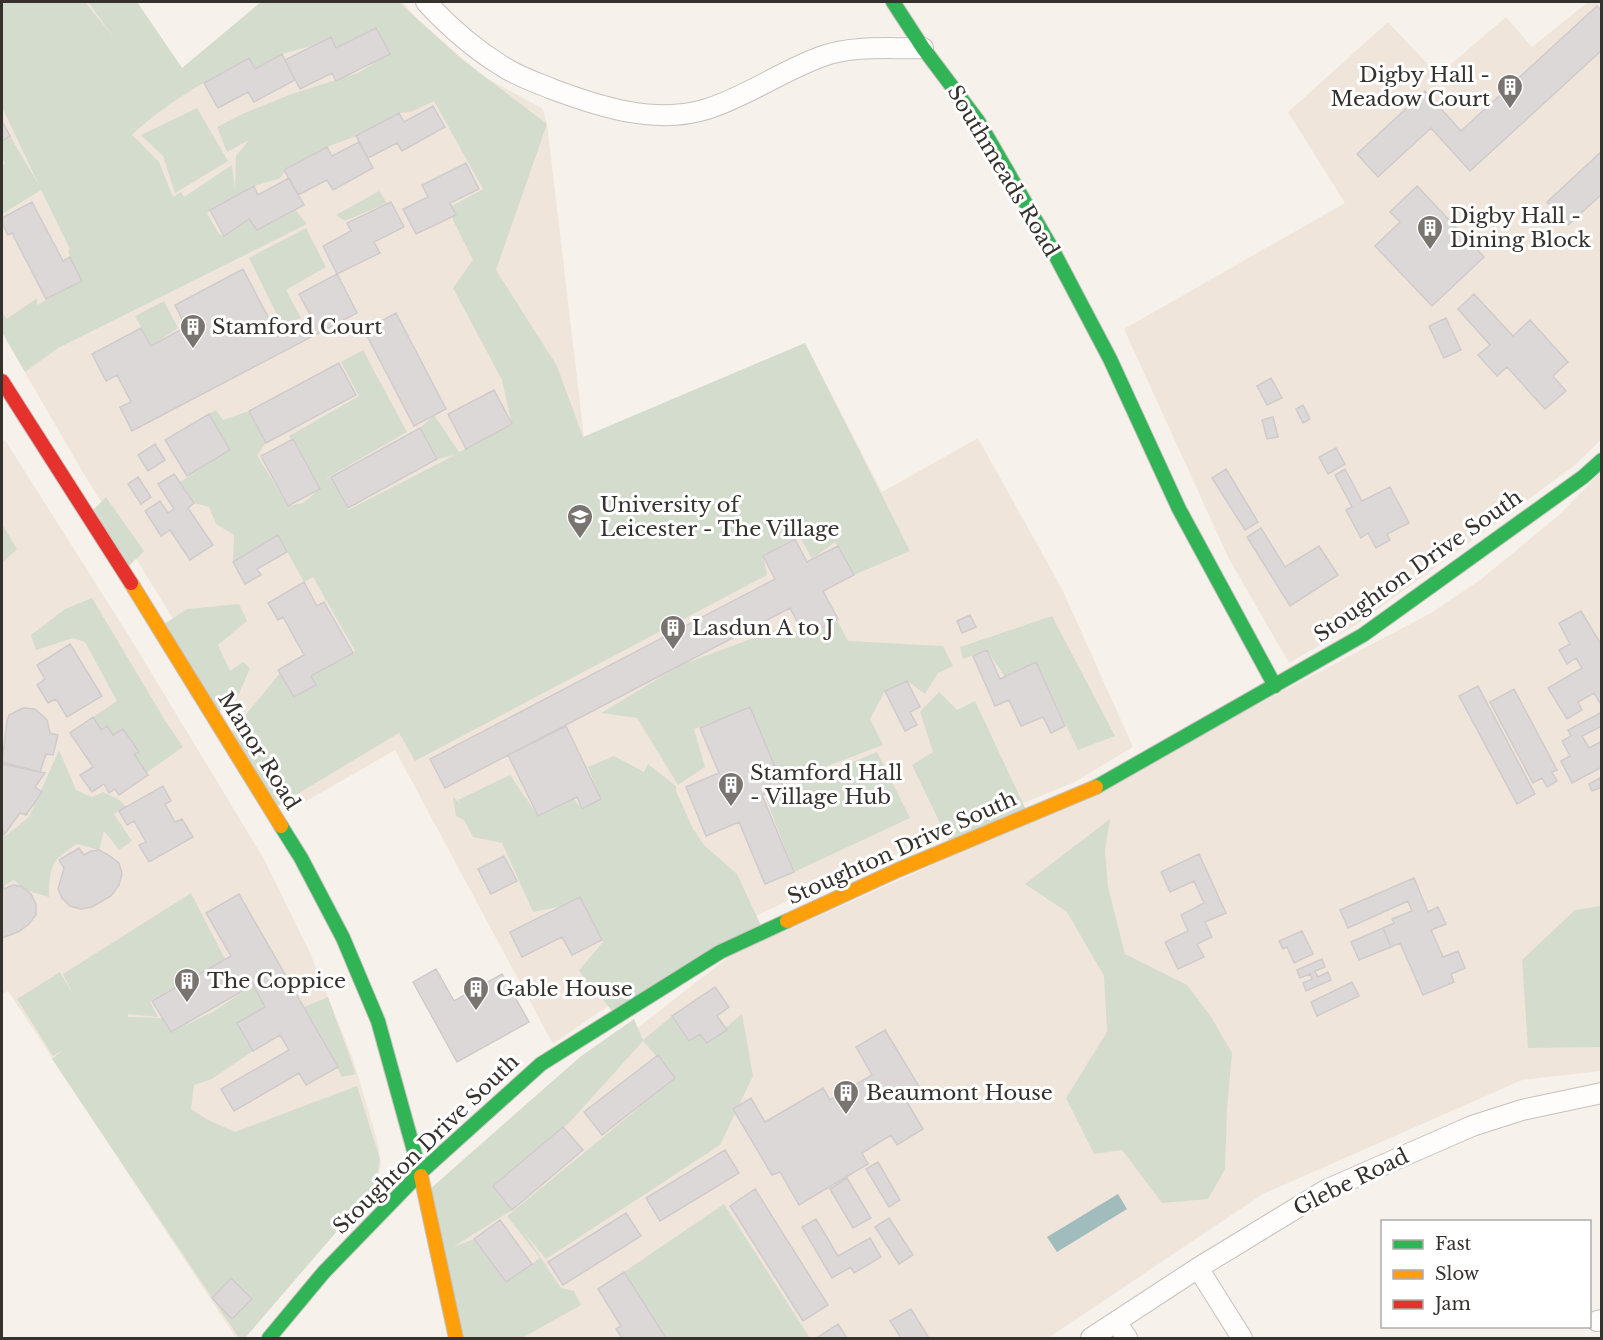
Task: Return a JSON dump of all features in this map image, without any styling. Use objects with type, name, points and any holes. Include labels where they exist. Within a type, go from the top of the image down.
[{"type":"street","points":[[426,2],[476,49],[504,68],[590,103],[619,110],[661,115],[706,109],[753,91],[780,75],[826,55],[864,50],[923,48]]},
{"type":"street","name":"Southmeads Road","points":[[893,2],[923,48],[978,121],[1051,247],[1110,359],[1179,509],[1275,686]]},
{"type":"street","name":"Manor Road","points":[[2,381],[124,571],[301,858],[343,938],[378,1021],[420,1173],[456,1338]]},
{"type":"street","name":"Stoughton Drive South","points":[[270,1338],[324,1272],[420,1173],[541,1064],[720,952],[898,870],[1085,793],[1275,686],[1363,635],[1583,477],[1602,460]]},
{"type":"street","name":"Glebe Road","points":[[1091,1338],[1121,1330],[1198,1268],[1326,1190],[1472,1126],[1522,1110],[1602,1093]]},
{"type":"street","points":[[1198,1268],[1242,1338]]},
{"type":"shaded area","name":"University of Leicester - The Village","points":[[2,2],[137,2],[182,68],[261,2],[403,2],[416,18],[483,76],[543,109],[547,124],[584,437],[805,343],[882,492],[978,438],[1062,589],[1133,747],[1075,782],[817,887],[701,942],[553,1044],[395,750],[291,810],[85,476],[2,333]]},
{"type":"shaded area","points":[[2,2],[85,2],[115,39],[88,2],[137,2],[182,68],[261,2],[403,2],[401,4],[459,57],[547,124],[496,270],[557,366],[583,437],[805,343],[910,551],[854,575],[835,542],[812,559],[799,535],[763,556],[767,575],[415,761],[399,733],[271,810],[226,739],[280,673],[316,685],[311,676],[355,651],[313,577],[304,582],[278,535],[233,562],[234,535],[216,524],[209,507],[194,503],[180,482],[230,450],[209,414],[216,410],[223,420],[249,411],[266,443],[257,455],[288,506],[303,503],[320,489],[289,436],[359,396],[341,362],[363,350],[407,432],[325,479],[331,477],[348,510],[455,455],[437,459],[420,428],[434,415],[459,452],[512,425],[502,380],[453,288],[473,260],[453,220],[452,206],[483,189],[434,101],[411,112],[399,113],[285,169],[281,178],[254,186],[207,213],[219,234],[224,236],[249,219],[257,230],[295,209],[307,224],[58,348],[25,372],[2,332],[2,312],[7,319],[37,298],[37,305],[81,281],[70,257],[68,250],[70,249],[41,190],[2,214],[2,166],[5,163],[2,157],[2,141],[10,136],[39,185],[2,107]],"holes":[[[377,28],[389,54],[358,73],[289,95],[217,127],[227,152],[249,140],[236,156],[235,189],[232,165],[184,197],[181,192],[173,197],[159,162],[132,135],[173,102],[248,58],[255,69],[282,54],[331,38],[336,48]]]},
{"type":"shaded area","points":[[1588,2],[1601,2],[1601,440],[1574,466],[1356,625],[1289,663],[1229,559],[1124,329],[1345,203],[1288,112],[1388,22],[1438,75],[1506,17],[1532,47]]},
{"type":"shaded area","points":[[197,108],[228,161],[175,193],[163,156],[141,135]]},
{"type":"shaded area","points":[[379,191],[387,203],[345,221],[336,215]]},
{"type":"shaded area","points":[[306,228],[326,267],[286,290],[301,318],[282,325],[249,258]]},
{"type":"shaded area","points":[[164,301],[178,328],[151,346],[135,316]]},
{"type":"shaded area","points":[[5,440],[129,636],[264,859],[310,953],[353,1059],[378,1143],[381,1165],[375,1187],[245,1338],[236,1338],[8,991],[2,994],[2,442]]},
{"type":"shaded area","points":[[1601,472],[1601,1071],[1522,1080],[1263,1194],[1048,1338],[475,1338],[430,1189],[730,956],[1068,804],[1431,613],[1480,580],[1559,515]]},
{"type":"shaded area","points":[[106,497],[144,551],[124,571],[90,513]]},
{"type":"shaded area","points":[[2,524],[17,549],[2,563]]},
{"type":"shaded area","points":[[92,598],[183,747],[146,773],[134,754],[138,752],[113,735],[107,726],[101,730],[93,717],[117,701],[85,642],[73,638],[36,650],[31,635],[65,609]]},
{"type":"shaded area","points":[[239,604],[247,621],[218,645],[230,671],[243,662],[250,668],[238,696],[215,715],[158,628],[187,609]]},
{"type":"shaded area","points":[[1052,616],[1115,736],[1078,750],[1036,663],[1005,677],[987,650],[963,659],[960,647]]},
{"type":"shaded area","points":[[837,620],[848,641],[943,646],[953,666],[938,673],[925,694],[907,681],[885,691],[870,719],[883,745],[782,783],[750,708],[694,729],[705,767],[678,785],[637,718],[601,713],[681,665],[785,626],[805,636]]},
{"type":"shaded area","points":[[939,692],[957,710],[975,701],[1028,814],[951,846],[912,765],[933,752],[920,712]]},
{"type":"shaded area","points":[[59,750],[76,790],[92,797],[103,792],[118,799],[127,807],[114,814],[132,841],[119,850],[104,831],[99,850],[77,844],[68,850],[53,865],[49,897],[25,890],[14,880],[3,886],[2,837],[29,817]]},
{"type":"shaded area","points":[[877,752],[910,818],[794,872],[766,798]]},
{"type":"shaded area","points":[[614,756],[644,772],[648,764],[676,786],[676,791],[693,829],[705,846],[737,874],[764,932],[617,1017],[591,985],[589,986],[579,970],[603,942],[583,902],[533,912],[502,843],[473,837],[464,820],[456,816],[453,797],[461,804],[458,800],[510,775],[538,816],[573,798],[582,809],[601,799],[588,767]]},
{"type":"shaded area","points":[[1110,819],[1105,850],[1108,887],[1125,954],[1187,985],[1210,1015],[1232,1053],[1225,1169],[1208,1199],[1162,1203],[1122,1150],[1094,1154],[1066,1098],[1107,1032],[1104,976],[1067,912],[1025,884]]},
{"type":"shaded area","points":[[191,893],[225,959],[150,1001],[158,1017],[128,1014],[128,1017],[162,1018],[171,1032],[213,1012],[253,985],[265,1007],[237,1023],[253,1051],[212,1079],[194,1085],[191,1109],[208,1120],[235,1132],[357,1086],[380,1159],[375,1187],[245,1338],[239,1338],[52,1059],[64,1049],[53,1056],[17,999],[60,972],[73,994],[63,974]]},
{"type":"shaded area","points":[[1601,906],[1601,1047],[1528,1048],[1522,960],[1575,910]]},
{"type":"shaded area","points":[[328,997],[356,1074],[342,1077],[304,1007]]},
{"type":"shaded area","points":[[742,1014],[753,1076],[720,1145],[546,1259],[523,1231],[561,1288],[574,1291],[581,1305],[522,1338],[459,1338],[430,1189],[580,1057],[634,1019],[643,1040],[672,1016],[689,1041],[700,1034],[707,1043]],"holes":[[[643,1041],[675,1078],[507,1216],[540,1258],[506,1282],[474,1239],[453,1247],[512,1210],[493,1186],[570,1122]]]},
{"type":"shaded area","points":[[724,1204],[810,1338],[666,1338],[624,1272]]},
{"type":"water","points":[[1118,1194],[1127,1209],[1057,1252],[1047,1237]]},
{"type":"building","name":"Digby Hall - Meadow Court","points":[[1597,6],[1602,11],[1602,50],[1470,171],[1431,128],[1378,177],[1357,154],[1425,91],[1461,131]]},
{"type":"building","points":[[376,28],[390,54],[336,81],[332,73],[300,89],[285,60],[331,37],[336,48]]},
{"type":"building","points":[[282,54],[295,80],[254,102],[248,92],[218,108],[204,83],[249,58],[255,69]]},
{"type":"building","points":[[433,106],[445,127],[402,151],[397,143],[368,158],[356,136],[399,113],[404,122]]},
{"type":"building","points":[[2,121],[10,136],[2,141]]},
{"type":"building","points":[[359,142],[373,168],[333,190],[327,180],[298,195],[284,170],[327,147],[332,156]]},
{"type":"building","points":[[1602,151],[1602,194],[1568,225],[1547,202]]},
{"type":"building","points":[[466,163],[479,189],[450,203],[456,215],[416,234],[403,209],[428,197],[422,185]]},
{"type":"building","points":[[289,178],[304,205],[257,230],[249,219],[224,236],[210,210],[254,186],[258,195]]},
{"type":"building","name":"Digby Hall - Dining Block","points":[[1417,186],[1484,257],[1432,306],[1375,246],[1400,222],[1390,212]]},
{"type":"building","points":[[32,202],[63,261],[70,257],[82,281],[46,299],[12,233],[8,235],[2,223],[2,218]]},
{"type":"building","points":[[391,202],[404,227],[374,242],[380,253],[337,274],[323,246],[351,231],[347,223]]},
{"type":"building","name":"Stamford Court","points":[[243,269],[278,336],[312,318],[299,294],[337,274],[357,313],[132,431],[120,407],[131,402],[117,375],[106,381],[92,354],[141,328],[151,346],[186,327],[175,305]]},
{"type":"building","points":[[1474,294],[1513,336],[1530,320],[1568,362],[1553,376],[1566,391],[1545,409],[1507,367],[1497,376],[1478,355],[1490,345],[1458,309]]},
{"type":"building","points":[[396,313],[446,409],[414,426],[364,330]]},
{"type":"building","points":[[1446,318],[1461,350],[1444,358],[1429,326]]},
{"type":"building","points":[[339,363],[356,395],[266,443],[249,411]]},
{"type":"building","points":[[1271,378],[1282,398],[1267,405],[1257,386]]},
{"type":"building","points":[[494,390],[512,424],[466,449],[448,414]]},
{"type":"building","points":[[1303,405],[1310,419],[1303,423],[1296,409]]},
{"type":"building","points":[[209,414],[230,450],[187,476],[165,440]]},
{"type":"building","points":[[1273,417],[1278,437],[1267,439],[1262,420]]},
{"type":"building","points":[[420,428],[437,459],[348,508],[331,477]]},
{"type":"building","points":[[293,439],[320,489],[288,506],[261,456]]},
{"type":"building","points":[[155,444],[165,460],[148,471],[138,455]]},
{"type":"building","points":[[1336,448],[1345,464],[1328,474],[1319,457]]},
{"type":"building","points":[[1226,469],[1258,522],[1245,530],[1212,478]]},
{"type":"building","points":[[1345,469],[1362,501],[1390,487],[1409,523],[1387,534],[1390,540],[1376,548],[1368,533],[1361,538],[1346,510],[1352,507],[1335,475]]},
{"type":"building","points":[[174,474],[194,503],[188,508],[213,545],[190,560],[170,530],[161,536],[145,511],[160,501],[168,513],[174,509],[158,484]]},
{"type":"building","points":[[138,477],[151,497],[141,504],[128,484]]},
{"type":"building","points":[[1261,528],[1285,567],[1319,546],[1338,575],[1290,606],[1247,537]]},
{"type":"building","points":[[278,535],[287,552],[257,569],[261,575],[245,584],[233,562]]},
{"type":"building","name":"Lasdun A to J","points":[[795,539],[807,562],[838,546],[854,575],[823,591],[838,619],[805,636],[790,608],[445,788],[430,759],[775,579],[763,556]]},
{"type":"building","points":[[304,582],[317,606],[324,602],[353,653],[311,676],[316,685],[294,697],[278,670],[304,655],[283,617],[278,620],[268,603]]},
{"type":"building","points":[[1581,611],[1602,646],[1602,706],[1594,693],[1578,702],[1582,710],[1567,719],[1548,688],[1582,668],[1576,658],[1567,664],[1559,650],[1570,644],[1559,623]]},
{"type":"building","points":[[970,615],[976,627],[962,633],[957,621]]},
{"type":"building","points":[[70,644],[102,696],[67,717],[56,699],[48,703],[37,685],[45,679],[37,665]]},
{"type":"building","points":[[987,650],[1000,679],[1036,662],[1065,726],[1051,733],[1043,717],[1021,726],[1009,700],[995,706],[973,656]]},
{"type":"building","points":[[907,681],[920,707],[910,712],[917,725],[905,731],[885,691]]},
{"type":"building","points":[[1478,686],[1535,794],[1517,804],[1459,696]]},
{"type":"building","points":[[1514,689],[1557,770],[1552,772],[1557,781],[1547,787],[1542,778],[1533,783],[1490,702]]},
{"type":"building","name":"Stamford Hall - Village Hub","points":[[750,707],[783,786],[762,795],[794,872],[765,884],[739,822],[706,836],[686,787],[719,773],[700,728]]},
{"type":"building","points":[[23,708],[35,709],[47,720],[50,733],[58,735],[53,755],[46,754],[40,772],[2,762],[9,715]]},
{"type":"building","points":[[1602,712],[1602,726],[1582,736],[1589,748],[1602,741],[1602,767],[1572,783],[1561,761],[1570,756],[1562,741],[1571,736],[1568,730]]},
{"type":"building","points":[[93,717],[101,730],[107,726],[113,735],[123,729],[139,752],[134,754],[148,775],[119,795],[115,789],[109,793],[104,784],[92,792],[80,775],[93,767],[70,733]]},
{"type":"building","points":[[566,726],[601,799],[582,809],[577,797],[538,816],[508,755]]},
{"type":"building","points":[[2,764],[45,773],[35,787],[42,792],[26,815],[20,813],[4,835],[2,827]]},
{"type":"building","points":[[1600,778],[1602,787],[1592,791],[1589,784]]},
{"type":"building","points":[[163,786],[171,801],[165,804],[175,822],[182,819],[193,837],[149,862],[139,845],[146,842],[134,821],[127,825],[119,811]]},
{"type":"building","points":[[79,848],[84,855],[99,850],[108,855],[119,863],[122,874],[119,885],[111,896],[92,907],[81,909],[70,906],[62,898],[58,889],[64,868],[59,860]]},
{"type":"building","points":[[1199,854],[1226,913],[1205,922],[1212,937],[1197,944],[1204,957],[1178,969],[1165,942],[1188,931],[1181,915],[1204,903],[1194,881],[1170,892],[1161,872]]},
{"type":"building","points":[[504,856],[517,881],[491,894],[478,869]]},
{"type":"building","points":[[1414,878],[1428,912],[1438,907],[1446,924],[1431,930],[1443,957],[1458,951],[1465,968],[1451,974],[1454,982],[1423,995],[1400,943],[1391,947],[1383,928],[1394,923],[1392,919],[1412,911],[1408,901],[1348,928],[1340,910]]},
{"type":"building","points":[[2,882],[4,889],[13,885],[21,886],[31,894],[36,904],[36,915],[18,932],[2,938]]},
{"type":"building","name":"The Coppice","points":[[239,894],[338,1067],[306,1085],[299,1073],[234,1111],[221,1089],[289,1050],[280,1035],[253,1051],[237,1023],[265,1007],[253,985],[171,1032],[152,1001],[231,956],[206,913]]},
{"type":"building","points":[[580,897],[602,940],[572,955],[562,937],[522,957],[510,932]]},
{"type":"building","points":[[1383,928],[1391,947],[1359,960],[1351,942]]},
{"type":"building","points":[[1302,931],[1313,954],[1294,963],[1287,947],[1283,949],[1279,941]]},
{"type":"building","points":[[1322,959],[1325,967],[1315,971],[1318,977],[1328,972],[1331,980],[1306,991],[1303,983],[1312,979],[1310,974],[1300,978],[1297,970]]},
{"type":"building","name":"Gable House","points":[[436,969],[454,1001],[502,974],[529,1022],[457,1062],[413,982]]},
{"type":"building","points":[[1352,982],[1359,996],[1317,1016],[1311,1002]]},
{"type":"building","points":[[715,987],[729,1007],[717,1016],[727,1030],[707,1043],[700,1034],[689,1041],[672,1016]]},
{"type":"building","name":"Beaumont House","points":[[885,1030],[923,1093],[907,1102],[923,1129],[897,1145],[891,1135],[862,1153],[868,1164],[799,1205],[780,1172],[772,1175],[733,1109],[751,1098],[765,1122],[823,1088],[830,1100],[872,1075],[856,1047]]},
{"type":"building","points":[[658,1055],[675,1078],[602,1135],[584,1112]]},
{"type":"building","points":[[563,1127],[583,1150],[512,1210],[493,1186]]},
{"type":"building","points":[[725,1150],[739,1173],[660,1221],[646,1198]]},
{"type":"building","points":[[878,1162],[900,1200],[889,1207],[866,1169]]},
{"type":"building","points":[[847,1178],[871,1218],[853,1228],[830,1189]]},
{"type":"building","points":[[755,1189],[828,1305],[803,1321],[730,1206]]},
{"type":"building","points":[[626,1213],[641,1236],[563,1285],[548,1262]]},
{"type":"building","points":[[889,1218],[913,1255],[899,1264],[875,1227]]},
{"type":"building","points":[[816,1219],[838,1256],[870,1238],[881,1257],[854,1273],[851,1267],[832,1278],[802,1227]]},
{"type":"building","points":[[500,1220],[532,1264],[506,1282],[474,1239]]},
{"type":"building","points":[[624,1272],[666,1338],[622,1338],[616,1329],[621,1326],[598,1289]]},
{"type":"building","points":[[231,1278],[252,1299],[232,1319],[212,1298]]},
{"type":"building","points":[[911,1309],[929,1338],[901,1338],[890,1321]]},
{"type":"building","points":[[838,1324],[847,1338],[818,1337]]},
{"type":"traffic: fast","points":[[893,2],[923,48],[978,121],[1051,247],[1110,359],[1179,509],[1275,686]]},
{"type":"traffic: fast","points":[[1096,787],[1363,635],[1583,477],[1602,460]]},
{"type":"traffic: fast","points":[[281,826],[301,858],[343,938],[378,1021],[421,1176]]},
{"type":"traffic: fast","points":[[269,1338],[324,1272],[420,1173],[541,1064],[720,952],[787,921]]},
{"type":"traffic: slow","points":[[131,583],[281,826]]},
{"type":"traffic: slow","points":[[787,921],[898,870],[1096,787]]},
{"type":"traffic: slow","points":[[421,1176],[456,1338]]},
{"type":"traffic: jam","points":[[2,381],[131,583]]},
{"type":"place","name":"Digby Hall - Meadow Court","points":[[1510,110]]},
{"type":"place","name":"Digby Hall - Dining Block","points":[[1430,251]]},
{"type":"place","name":"Stamford Court","points":[[193,350]]},
{"type":"place","name":"University of Leicester - The Village","points":[[580,540]]},
{"type":"place","name":"Lasdun A to J","points":[[673,651]]},
{"type":"place","name":"Stamford Hall - Village Hub","points":[[731,808]]},
{"type":"place","name":"The Coppice","points":[[187,1004]]},
{"type":"place","name":"Gable House","points":[[476,1012]]},
{"type":"place","name":"Beaumont House","points":[[846,1116]]}]
